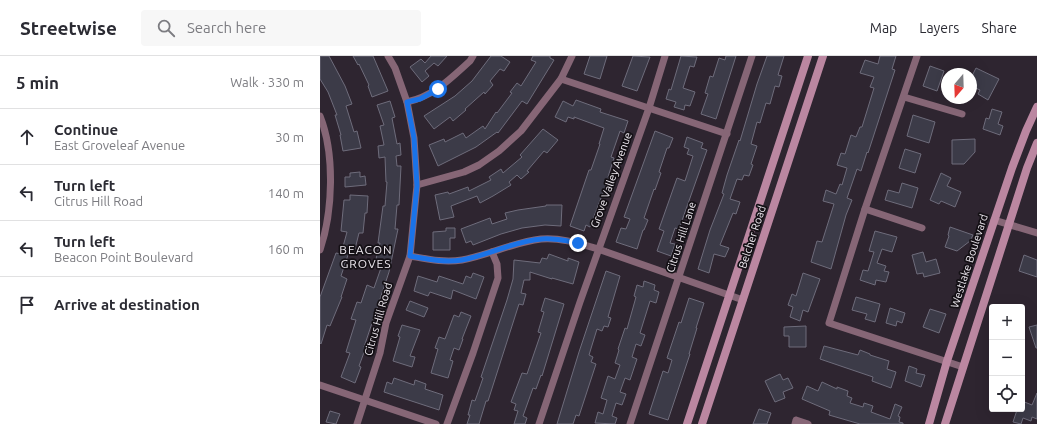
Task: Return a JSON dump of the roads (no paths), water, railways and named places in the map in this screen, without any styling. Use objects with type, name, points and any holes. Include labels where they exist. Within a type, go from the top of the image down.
[{"type":"main road","name":"Belcher Road","points":[[687,424],[808,56]]},
{"type":"main road","name":"Belcher Road","points":[[702,424],[823,56]]},
{"type":"main road","name":"Westlake Boulevard","points":[[929,424],[947,361],[975,282],[994,220],[1018,150],[1037,107]]},
{"type":"main road","points":[[945,424],[1008,225],[1037,143]]},
{"type":"street","name":"Citrus Hill Road","points":[[357,424],[380,354],[386,323],[410,256],[417,186],[414,138],[407,102],[395,68],[388,56]]},
{"type":"street","points":[[407,102],[420,99],[438,89],[473,56]]},
{"type":"street","points":[[417,186],[464,172],[479,165],[500,151],[520,131],[561,79],[572,56]]},
{"type":"street","name":"Grove Valley Avenue","points":[[539,424],[598,249],[649,108],[665,56]]},
{"type":"street","name":"Citrus Hill Lane","points":[[630,424],[752,56]]},
{"type":"street","points":[[917,56],[865,209],[829,323],[963,367]]},
{"type":"street","points":[[561,79],[727,134]]},
{"type":"street","points":[[904,97],[962,114]]},
{"type":"street","points":[[320,116],[330,154],[329,209],[325,233],[320,250]]},
{"type":"street","points":[[865,209],[922,228]]},
{"type":"street","points":[[994,220],[1037,233]]},
{"type":"street","points":[[410,256],[442,261],[460,260],[523,242],[543,239],[578,243],[743,300]]},
{"type":"street","points":[[447,424],[498,278],[497,264],[492,252]]},
{"type":"street","points":[[320,385],[436,424]]},
{"type":"street","points":[[796,422],[808,424]]},
{"type":"district","name":"BEACON GROVES","points":[[366,257]]}]
